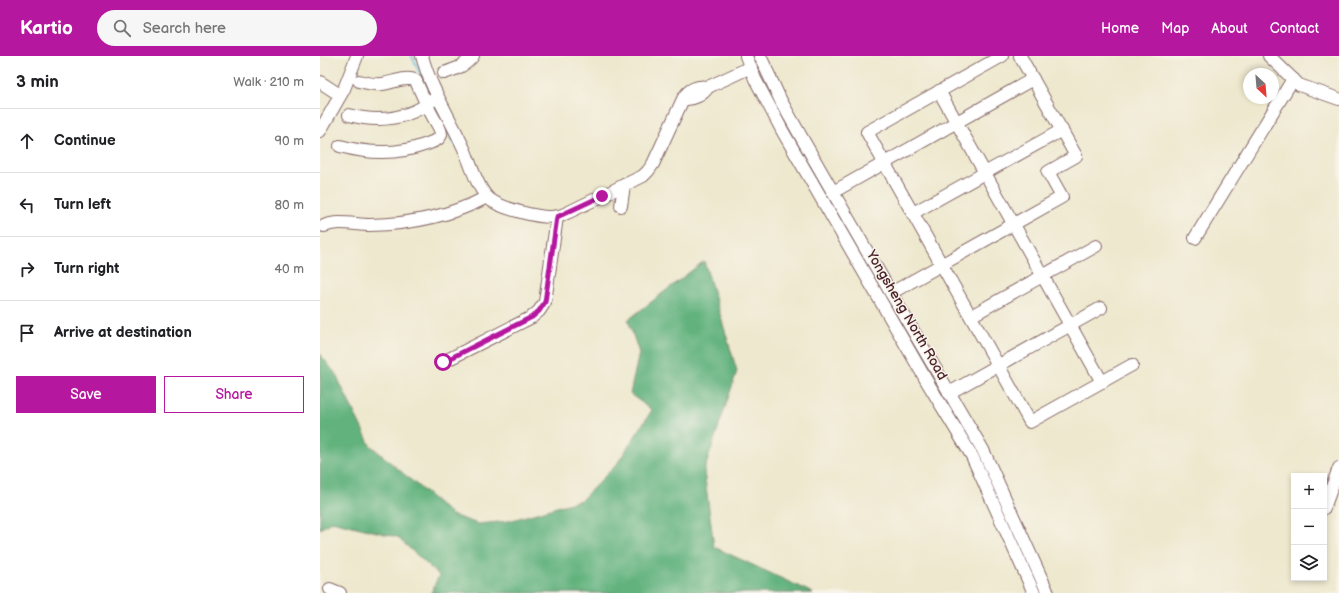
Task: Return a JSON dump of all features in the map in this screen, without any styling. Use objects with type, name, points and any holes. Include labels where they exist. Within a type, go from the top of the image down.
[{"type":"street","points":[[320,130],[352,71],[357,56]]},
{"type":"street","points":[[422,56],[437,97],[465,150],[476,177],[487,196],[502,207],[545,217],[557,217],[643,176],[653,164],[683,99],[690,99],[704,92],[708,87],[748,62]]},
{"type":"street","points":[[444,73],[461,67],[473,56]]},
{"type":"street","name":"Yongsheng North Road","points":[[760,56],[781,101],[890,293],[983,450],[1048,593]]},
{"type":"street","points":[[1002,56],[867,132],[1030,422],[1132,365]]},
{"type":"street","points":[[890,293],[1062,197],[1048,172],[1076,156],[1020,56]]},
{"type":"street","points":[[1269,56],[1299,85],[1339,99]]},
{"type":"street","name":"Yongsheng North Road","points":[[748,62],[783,132],[929,385],[972,456],[1034,593]]},
{"type":"street","points":[[340,146],[367,152],[386,153],[419,147],[435,141],[441,134],[440,128],[416,81],[407,78],[391,83],[380,84],[359,82]]},
{"type":"street","points":[[833,192],[1033,79]]},
{"type":"street","points":[[1195,238],[1292,79]]},
{"type":"street","points":[[320,82],[340,95]]},
{"type":"street","points":[[939,91],[1102,382]]},
{"type":"street","points":[[349,115],[375,120],[389,119],[415,112],[437,97]]},
{"type":"street","points":[[913,213],[1062,130]]},
{"type":"street","points":[[621,206],[624,185]]},
{"type":"street","points":[[324,226],[336,223],[369,225],[409,222],[448,213],[475,203],[487,196]]},
{"type":"street","points":[[443,362],[532,317],[539,311],[545,302],[557,217]]},
{"type":"street","points":[[971,316],[1096,246]]},
{"type":"street","points":[[949,393],[1101,308]]},
{"type":"street","points":[[1327,500],[1339,468]]},
{"type":"green space","points":[[704,261],[737,371],[704,471],[714,547],[813,593],[431,593],[439,575],[397,537],[332,521],[320,529],[320,354],[335,373],[370,445],[452,515],[478,524],[509,521],[581,500],[617,464],[652,410],[630,394],[639,353],[628,320]]},
{"type":"waterway","points":[[412,56],[430,95]]},
{"type":"waterway","points":[[436,108],[456,145]]},
{"type":"route","points":[[443,362],[532,317],[539,311],[545,302],[557,217],[602,196]]}]
